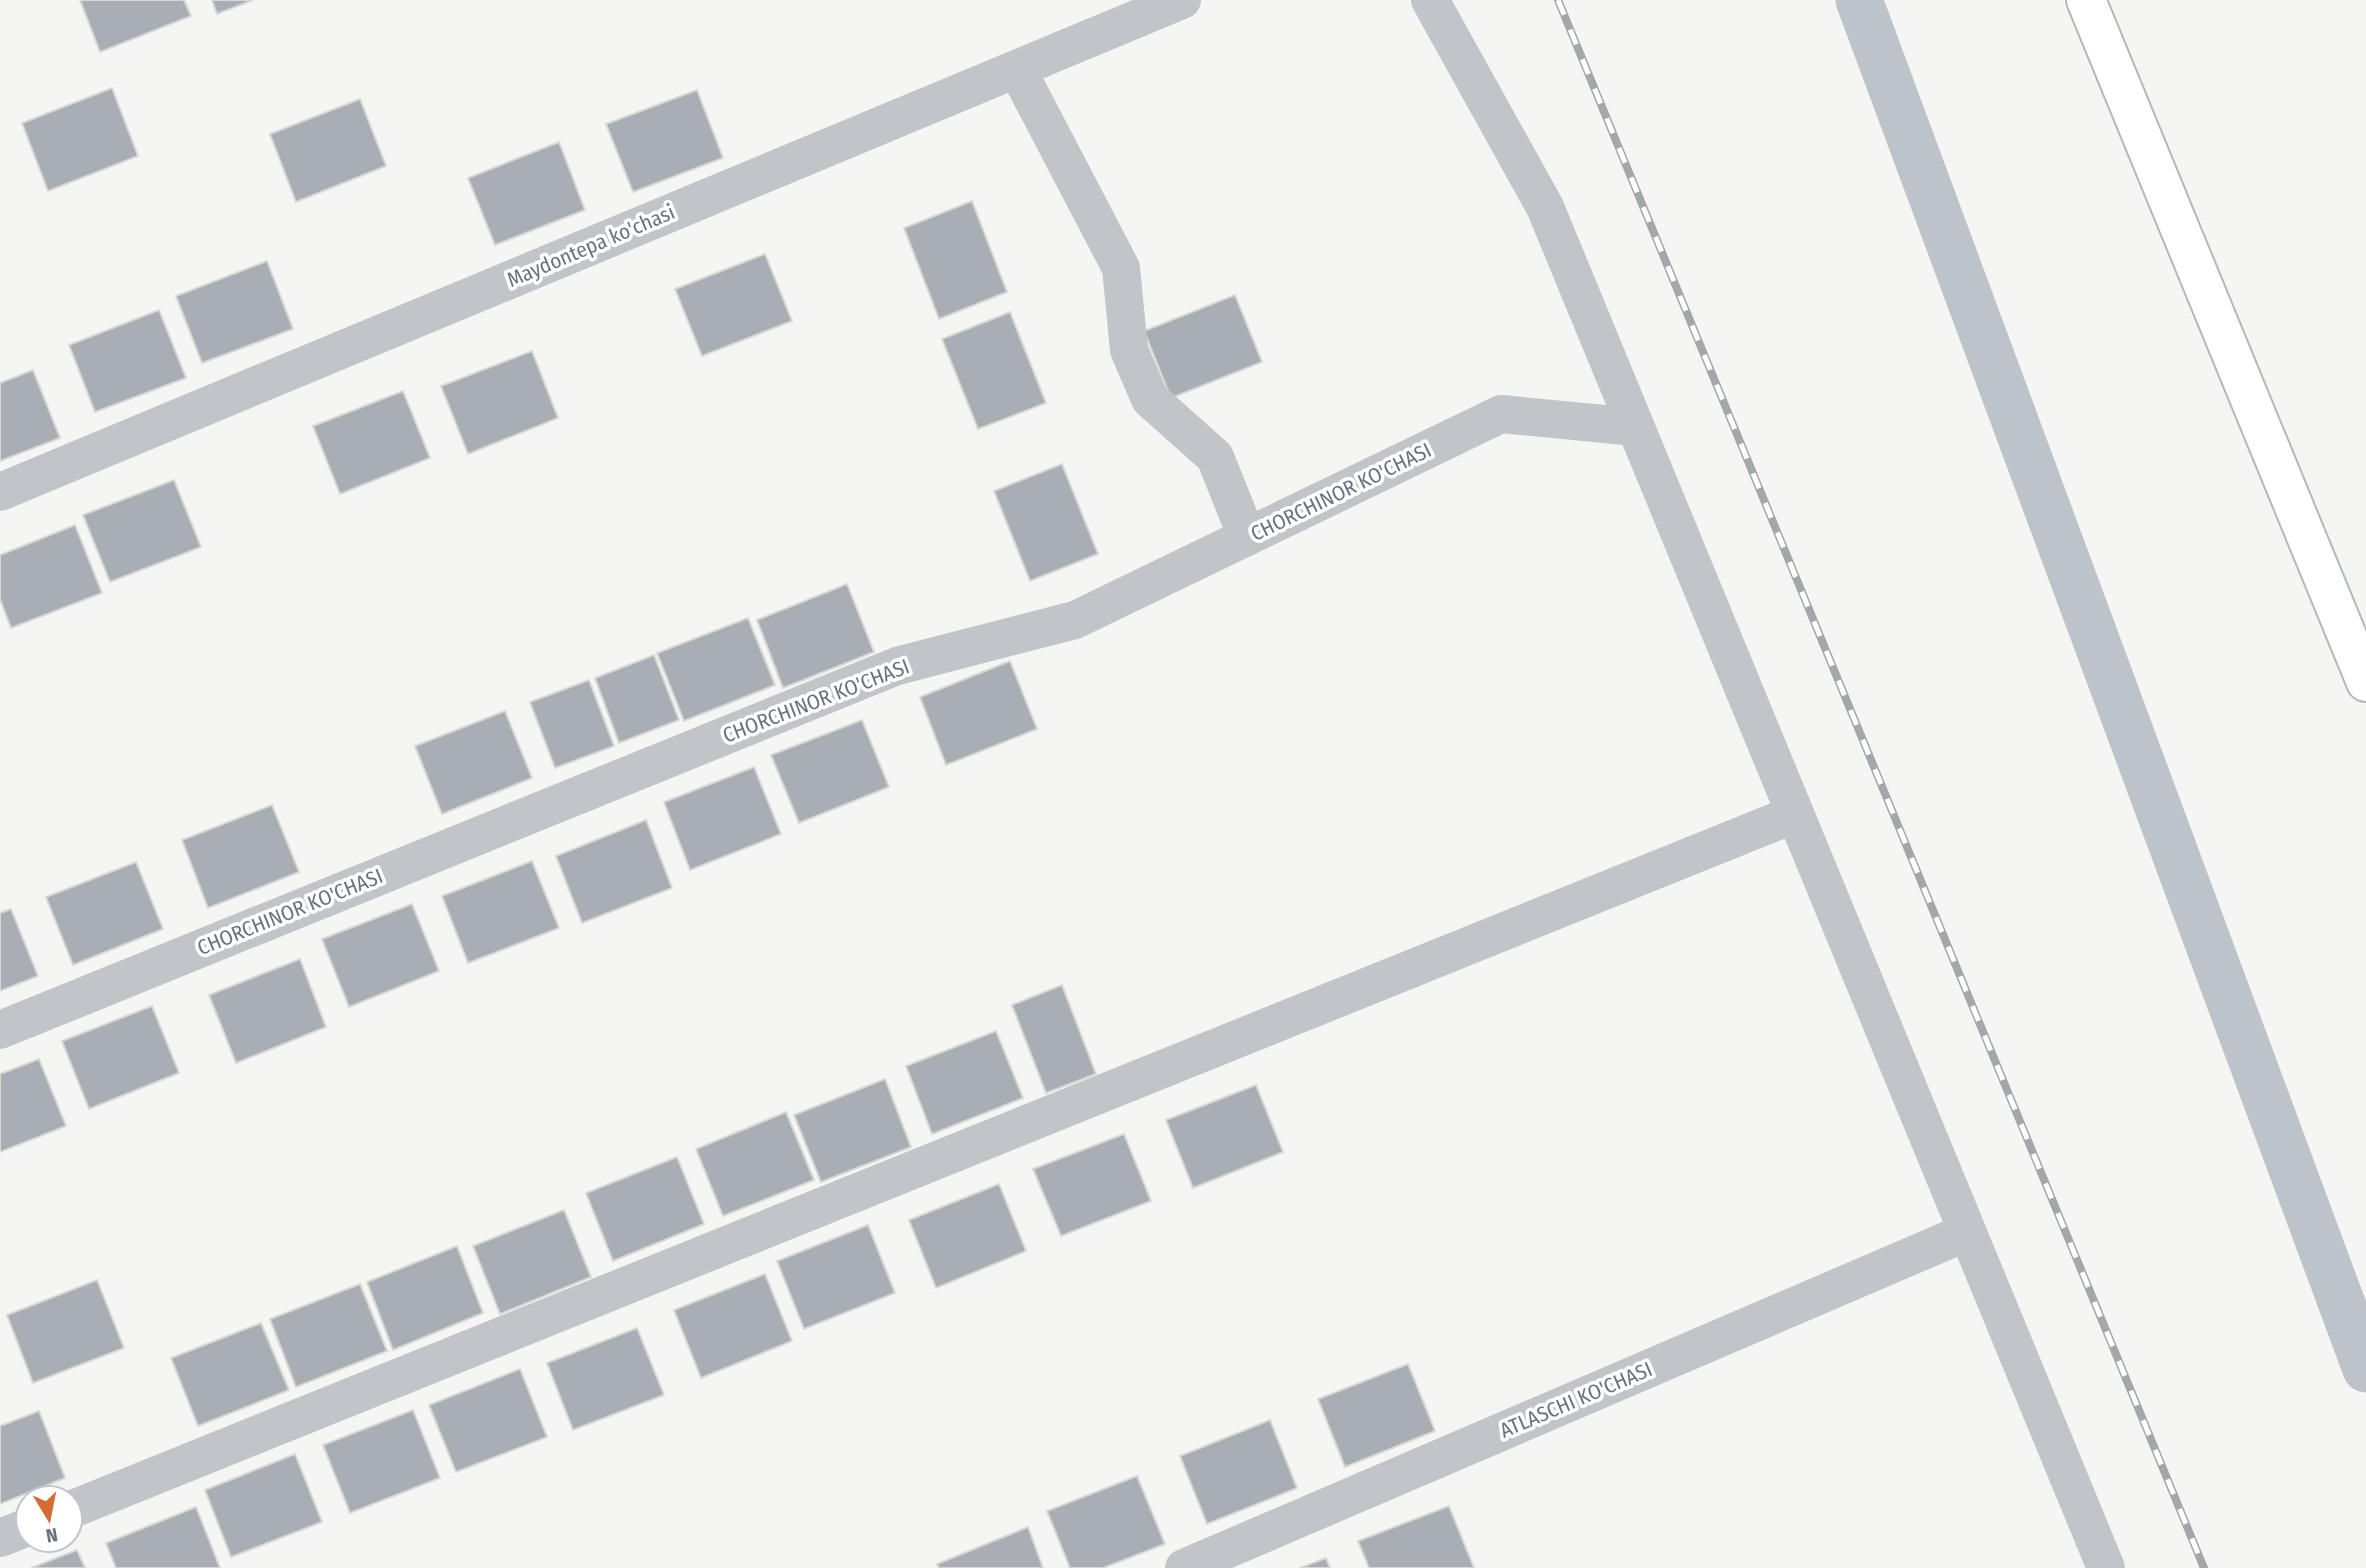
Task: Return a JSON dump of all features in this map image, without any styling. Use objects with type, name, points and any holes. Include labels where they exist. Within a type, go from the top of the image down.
[{"type":"main road","points":[[2085,0],[2366,682]]},
{"type":"street","name":"Maydontepa ko'chasi","points":[[0,492],[1182,0]]},
{"type":"street","points":[[1430,0],[1545,207],[2106,1568]]},
{"type":"street","points":[[1017,69],[1121,268],[1129,351],[1150,399],[1215,457],[1247,537]]},
{"type":"street","name":"CHORCHINOR KO'CHASI","points":[[0,1030],[897,666],[1075,620],[1501,414],[1636,427]]},
{"type":"street","points":[[84,1504],[1795,814]]},
{"type":"street","name":"ATLASCHI KO'CHASI","points":[[1184,1568],[1967,1231]]},
{"type":"building","points":[[80,0],[184,0],[191,16],[100,52]]},
{"type":"building","points":[[212,0],[253,0],[217,14]]},
{"type":"building","points":[[112,88],[138,156],[48,191],[22,123]]},
{"type":"building","points":[[697,90],[723,158],[633,192],[606,124]]},
{"type":"building","points":[[360,99],[386,166],[296,202],[270,134]]},
{"type":"building","points":[[559,142],[585,210],[495,245],[468,178]]},
{"type":"building","points":[[972,201],[1007,292],[939,319],[904,228]]},
{"type":"building","points":[[765,254],[792,321],[702,356],[675,289]]},
{"type":"building","points":[[267,261],[293,329],[202,363],[176,296]]},
{"type":"building","points":[[1235,295],[1262,362],[1171,398],[1144,331]]},
{"type":"building","points":[[159,310],[186,378],[95,412],[69,345]]},
{"type":"building","points":[[1010,312],[1046,403],[978,429],[942,339]]},
{"type":"building","points":[[532,351],[558,418],[468,454],[441,386]]},
{"type":"building","points":[[33,370],[60,438],[0,461],[0,383]]},
{"type":"building","points":[[403,391],[430,458],[340,494],[313,426]]},
{"type":"building","points":[[1062,464],[1098,554],[1030,581],[994,491]]},
{"type":"building","points":[[174,480],[201,547],[110,582],[83,515]]},
{"type":"building","points":[[75,525],[102,593],[11,628],[0,599],[0,555]]},
{"type":"building","points":[[847,584],[874,652],[783,688],[757,620]]},
{"type":"building","points":[[748,618],[775,685],[684,721],[657,653]]},
{"type":"building","points":[[654,655],[679,720],[619,743],[595,678]]},
{"type":"building","points":[[1010,661],[1037,729],[946,765],[920,697]]},
{"type":"building","points":[[589,680],[614,746],[555,768],[530,702]]},
{"type":"building","points":[[505,711],[532,778],[442,814],[415,746]]},
{"type":"building","points":[[862,720],[889,787],[799,823],[771,755]]},
{"type":"building","points":[[754,767],[781,834],[690,870],[664,802]]},
{"type":"building","points":[[272,805],[299,872],[208,908],[182,840]]},
{"type":"building","points":[[646,820],[672,888],[582,923],[556,856]]},
{"type":"building","points":[[532,861],[559,928],[468,963],[442,896]]},
{"type":"building","points":[[136,862],[163,929],[73,965],[46,897]]},
{"type":"building","points":[[412,904],[439,971],[349,1007],[322,939]]},
{"type":"building","points":[[11,909],[38,976],[0,991],[0,913]]},
{"type":"building","points":[[300,959],[326,1027],[236,1063],[209,995]]},
{"type":"building","points":[[1062,985],[1096,1074],[1046,1093],[1012,1005]]},
{"type":"building","points":[[152,1006],[179,1073],[89,1109],[62,1041]]},
{"type":"building","points":[[996,1031],[1023,1098],[932,1134],[906,1066]]},
{"type":"building","points":[[39,1059],[66,1126],[0,1152],[0,1074]]},
{"type":"building","points":[[885,1079],[911,1147],[821,1182],[794,1115]]},
{"type":"building","points":[[1256,1085],[1283,1152],[1193,1188],[1166,1120]]},
{"type":"building","points":[[786,1112],[814,1180],[723,1216],[696,1149]]},
{"type":"building","points":[[1124,1134],[1151,1201],[1061,1236],[1033,1169]]},
{"type":"building","points":[[677,1157],[704,1224],[613,1261],[586,1193]]},
{"type":"building","points":[[999,1184],[1026,1251],[936,1288],[909,1220]]},
{"type":"building","points":[[564,1210],[591,1277],[500,1314],[473,1246]]},
{"type":"building","points":[[868,1225],[895,1293],[804,1329],[777,1261]]},
{"type":"building","points":[[457,1246],[483,1313],[393,1350],[367,1282]]},
{"type":"building","points":[[765,1274],[792,1341],[701,1378],[674,1310]]},
{"type":"building","points":[[97,1280],[124,1348],[33,1383],[7,1315]]},
{"type":"building","points":[[360,1284],[387,1351],[296,1387],[270,1319]]},
{"type":"building","points":[[261,1323],[289,1390],[198,1426],[171,1358]]},
{"type":"building","points":[[637,1328],[664,1395],[573,1430],[547,1363]]},
{"type":"building","points":[[1408,1364],[1435,1431],[1345,1467],[1318,1399]]},
{"type":"building","points":[[520,1369],[547,1437],[456,1472],[429,1405]]},
{"type":"building","points":[[413,1410],[440,1478],[350,1513],[323,1445]]},
{"type":"building","points":[[39,1411],[65,1478],[50,1484],[14,1484],[14,1498],[0,1504],[0,1426]]},
{"type":"building","points":[[1270,1420],[1297,1488],[1207,1524],[1180,1456]]},
{"type":"building","points":[[295,1454],[322,1522],[231,1557],[205,1490]]},
{"type":"building","points":[[1137,1476],[1165,1544],[1103,1568],[1070,1568],[1047,1511]]},
{"type":"building","points":[[1449,1506],[1474,1568],[1369,1568],[1358,1541]]},
{"type":"building","points":[[196,1507],[220,1568],[116,1568],[106,1543]]},
{"type":"building","points":[[1028,1527],[1043,1568],[939,1568],[937,1564]]},
{"type":"building","points":[[67,1554],[79,1554],[85,1568],[31,1568]]},
{"type":"building","points":[[1326,1558],[1330,1568],[1300,1568]]},
{"type":"waterway","points":[[1859,0],[2366,1369]]},
{"type":"railway","points":[[1558,0],[2204,1568]]}]
